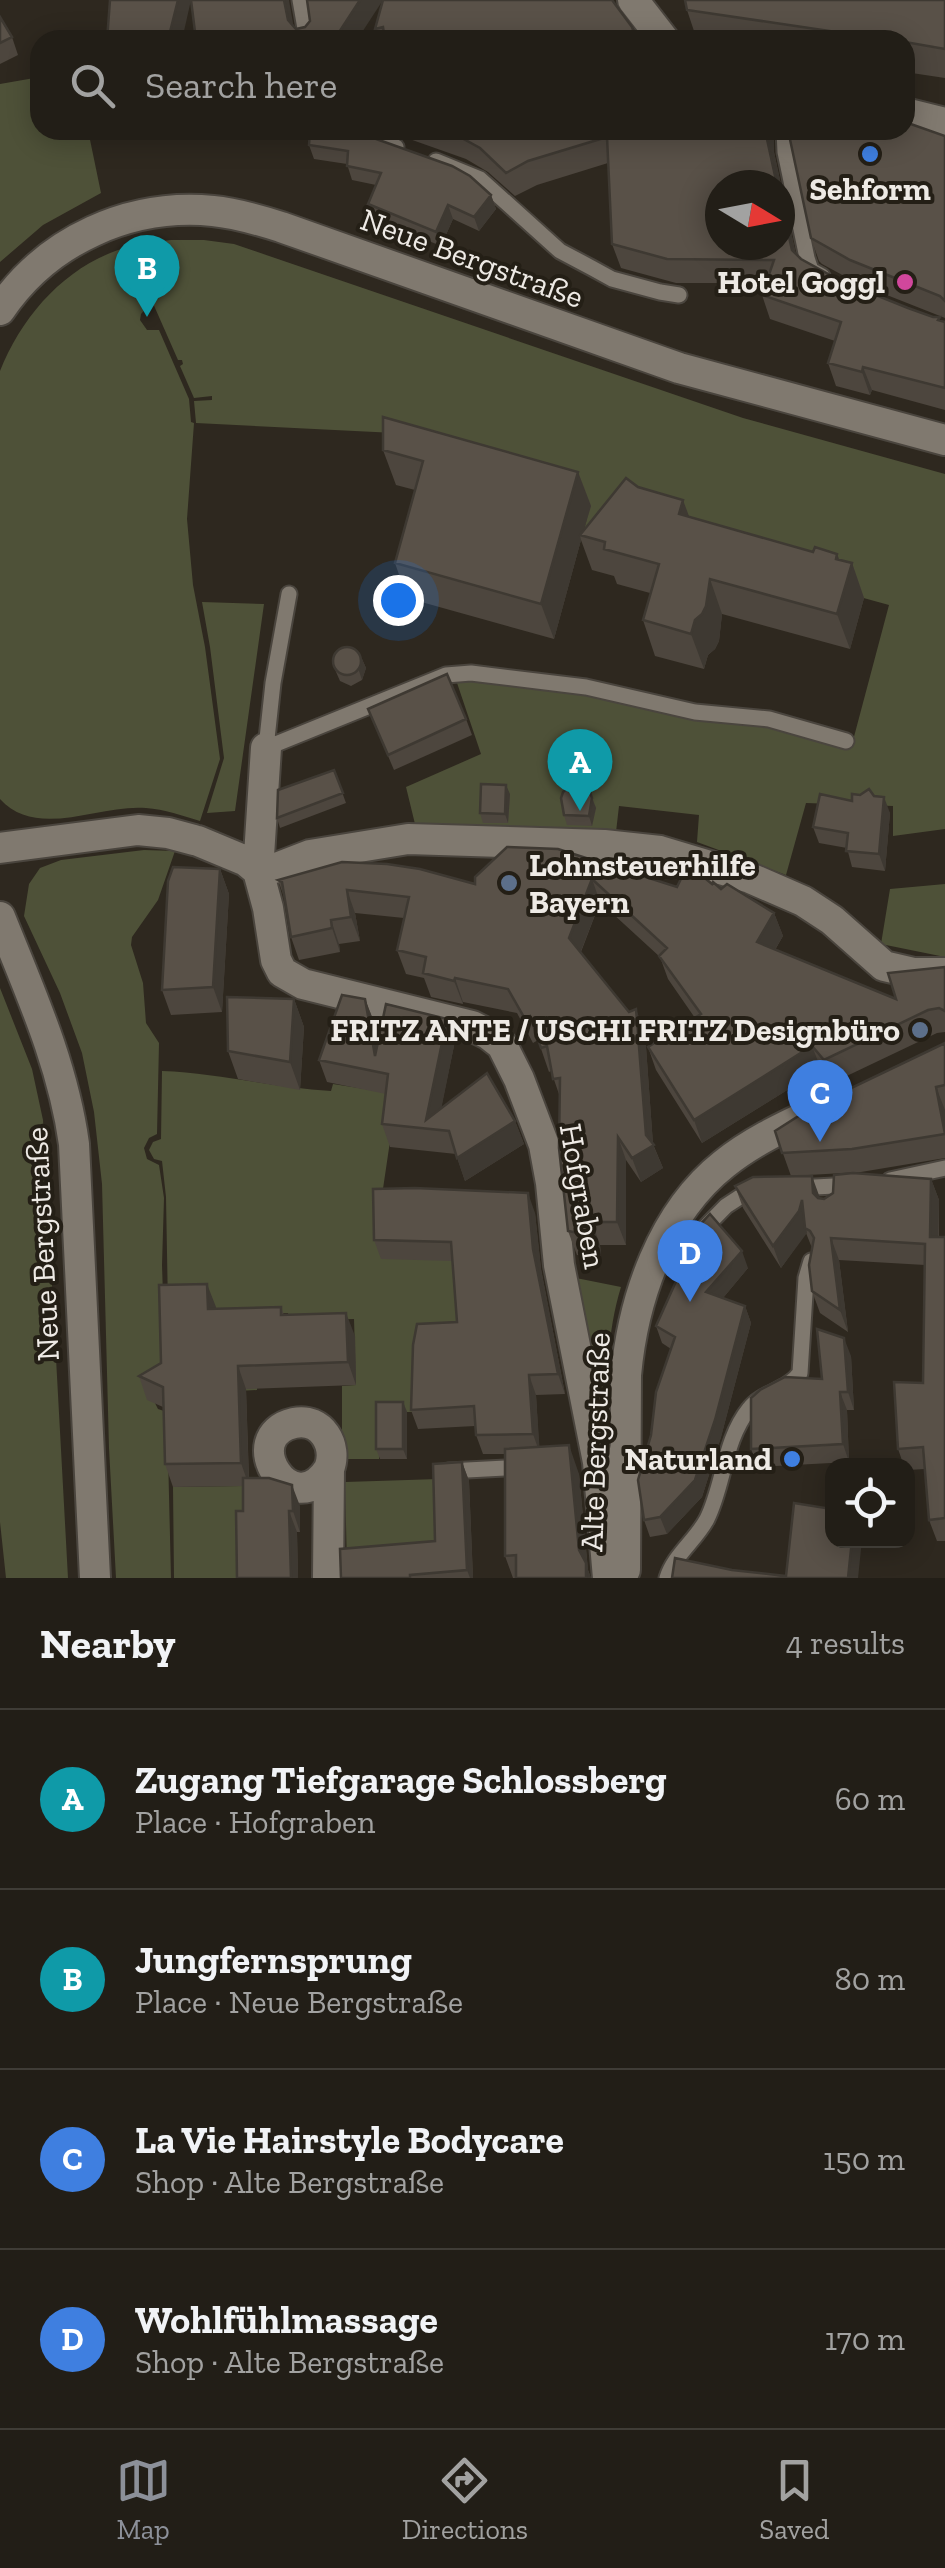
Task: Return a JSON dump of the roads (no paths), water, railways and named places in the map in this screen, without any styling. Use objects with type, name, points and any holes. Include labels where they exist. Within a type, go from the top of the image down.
[{"type":"street","points":[[633,0],[656,30]]},
{"type":"street","points":[[915,116],[945,123]]},
{"type":"street","name":"Neue Bergstraße","points":[[0,310],[28,275],[50,256],[99,228],[155,212],[215,211],[281,227],[694,372],[945,440]]},
{"type":"street","name":"Hofgraben","points":[[266,748],[258,870],[276,960],[282,972],[303,984],[472,1026],[502,1045],[518,1079],[544,1145],[551,1183],[559,1265],[608,1578]]},
{"type":"street","points":[[0,848],[138,830],[196,841],[258,870],[310,855],[408,839],[604,845],[660,851],[750,878],[802,901],[832,920],[884,966],[914,973],[945,973]]},
{"type":"street","name":"Neue Bergstraße","points":[[0,917],[52,1045],[71,1125],[94,1578]]},
{"type":"street","name":"Alte Bergstraße","points":[[625,1578],[626,1376],[629,1345],[645,1282],[681,1213],[707,1179],[768,1135],[832,1104]]},
{"type":"street","points":[[328,1578],[329,1470]]},
{"type":"lane","points":[[300,0],[306,30]]},
{"type":"lane","points":[[380,140],[480,180],[560,250],[612,279],[680,295]]},
{"type":"lane","points":[[785,140],[810,267],[840,286]]},
{"type":"lane","points":[[289,594],[266,748],[446,674],[471,673],[586,687],[695,712],[769,720],[846,741]]},
{"type":"lane","points":[[656,1257],[682,1251],[726,1206],[758,1188],[832,1196],[940,1170],[945,1186]]},
{"type":"lane","points":[[668,1578],[671,1567],[705,1523],[748,1409],[791,1384],[800,1373],[806,1278],[811,1261]]},
{"type":"lane","points":[[439,1471],[544,1466]]},
{"type":"place","name":"Sehform","points":[[870,154]]},
{"type":"place","name":"Hotel Goggl","points":[[905,282]]},
{"type":"place","name":"Jungfernsprung","points":[[147,317]]},
{"type":"place","name":"Zugang Tiefgarage Schlossberg","points":[[580,811]]},
{"type":"place","name":"Lohnsteuerhilfe Bayern","points":[[509,883]]},
{"type":"place","name":"FRITZ ANTE / USCHI FRITZ Designbüro","points":[[920,1030]]},
{"type":"place","name":"La Vie Hairstyle Bodycare","points":[[820,1142]]},
{"type":"place","name":"Wohlfühlmassage","points":[[690,1302]]},
{"type":"place","name":"Naturland","points":[[792,1459]]}]
